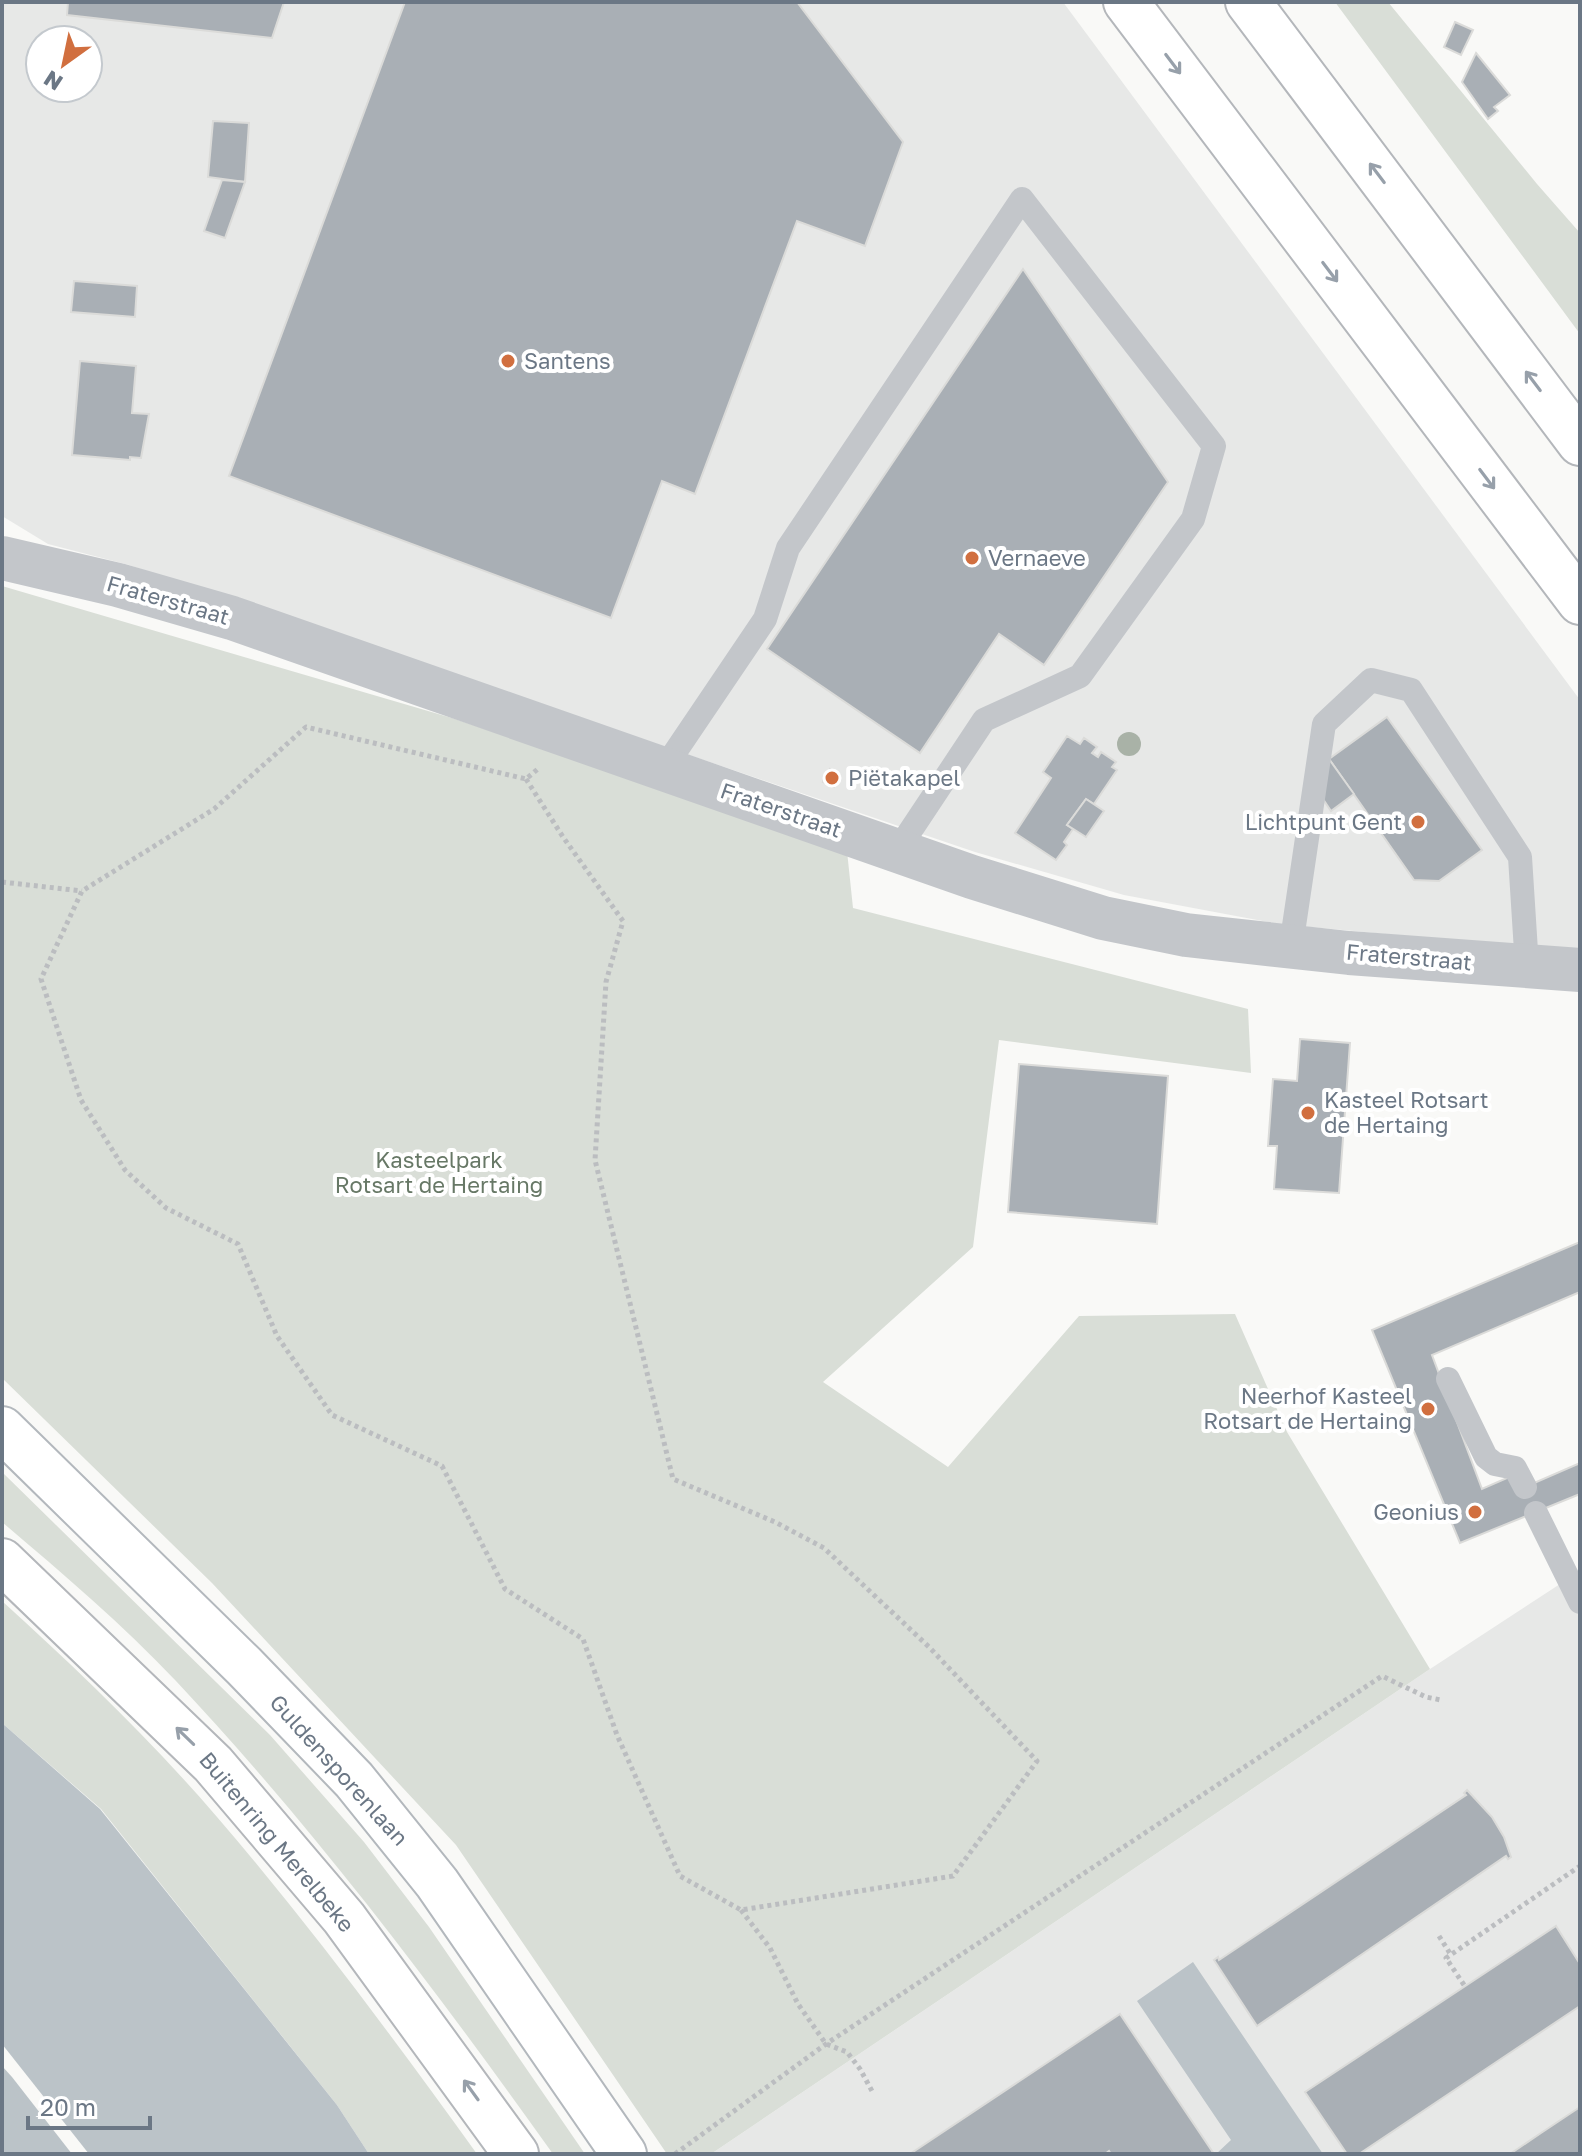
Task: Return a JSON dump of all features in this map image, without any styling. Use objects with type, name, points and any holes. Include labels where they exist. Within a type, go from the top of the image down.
[{"type":"main road","points":[[1126,2],[1580,602]]},
{"type":"main road","points":[[1248,2],[1580,443]]},
{"type":"main road","name":"Guldensporenlaan","points":[[2,1429],[244,1666],[354,1780],[437,1883],[624,2154]]},
{"type":"main road","name":"Buitenring Merelbeke","points":[[2,1561],[213,1764],[344,1918],[516,2154]]},
{"type":"street","name":"Fraterstraat","points":[[2,558],[175,600],[897,851],[1103,918],[1186,935],[1580,970]]},
{"type":"lane","points":[[663,770],[765,619],[788,548],[1022,199],[1214,446],[1193,519],[1080,676],[984,720],[897,851]]},
{"type":"lane","points":[[1291,946],[1324,724],[1371,680],[1411,690],[1520,857],[1527,967]]},
{"type":"lane","points":[[1448,1379],[1486,1457],[1495,1464],[1515,1468],[1525,1487]]},
{"type":"lane","points":[[1536,1513],[1580,1602]]},
{"type":"path","points":[[741,1910],[953,1876],[1037,1761],[929,1647],[824,1548],[775,1522],[673,1479],[595,1160],[606,982],[623,921],[526,779],[306,727],[214,809],[82,891],[41,979],[81,1100],[125,1170],[166,1208],[238,1244],[277,1336],[332,1415],[442,1466],[505,1589],[583,1639],[617,1735],[680,1876],[741,1910],[770,1948],[798,2004],[826,2044],[847,2052],[872,2091]]},
{"type":"path","points":[[526,779],[566,747],[571,738]]},
{"type":"path","points":[[2,882],[82,891]]},
{"type":"path","points":[[675,2154],[826,2044],[1382,1676],[1426,1697],[1441,1700]]},
{"type":"path","points":[[1464,1985],[1446,1958],[1580,1866]]},
{"type":"path","points":[[1439,1936],[1451,1955]]},
{"type":"shaded area","points":[[2,2],[1063,2],[1580,700],[1580,952],[1278,924],[1124,895],[975,852],[129,565],[48,544],[2,516]]},
{"type":"shaded area","points":[[1580,1571],[1580,2154],[711,2154],[1430,1669]]},
{"type":"shaded area","points":[[2,1723],[100,1809],[337,2105],[369,2154],[89,2154],[2,2044]]},
{"type":"shaded area","points":[[1193,1962],[1323,2154],[1216,2154],[1231,2140],[1137,2001]]},
{"type":"shaded area","points":[[2,2066],[12,2077],[72,2154],[2,2154]]},
{"type":"green space","points":[[1335,2],[1388,2],[1580,233],[1580,334]]},
{"type":"green space","name":"Kasteelpark Rotsart de Hertaing","points":[[2,586],[452,718],[847,851],[853,908],[1248,1009],[1251,1073],[999,1040],[973,1247],[823,1382],[948,1467],[1079,1316],[1235,1314],[1287,1432],[1430,1669],[711,2154],[667,2154],[456,1845],[212,1583],[2,1378]]},
{"type":"green space","points":[[2,1472],[270,1735],[364,1842],[429,1927],[585,2154],[553,2154],[372,1911],[277,1794],[134,1639],[2,1522]]},
{"type":"green space","points":[[2,1601],[113,1706],[217,1817],[351,1983],[477,2154],[369,2154],[337,2105],[101,1809],[2,1723]]},
{"type":"building","points":[[68,2],[284,2],[272,38],[67,15]]},
{"type":"building","name":"Santens","points":[[405,2],[797,2],[903,142],[865,246],[797,221],[695,494],[662,481],[611,618],[229,476]]},
{"type":"building","points":[[1455,22],[1473,30],[1461,55],[1444,47]]},
{"type":"building","points":[[1476,53],[1510,95],[1494,107],[1498,111],[1488,119],[1462,82]]},
{"type":"building","points":[[213,121],[249,123],[245,182],[208,177]]},
{"type":"building","points":[[222,180],[245,182],[225,238],[204,231]]},
{"type":"building","name":"Vernaeve","points":[[1023,269],[1168,482],[1044,665],[999,634],[920,753],[767,649]]},
{"type":"building","points":[[74,281],[137,286],[135,317],[71,312]]},
{"type":"building","points":[[80,361],[136,366],[132,413],[149,414],[141,458],[130,457],[130,460],[72,455]]},
{"type":"building","name":"Lichtpunt Gent","points":[[1387,717],[1482,850],[1439,881],[1414,880],[1329,759]]},
{"type":"building","points":[[1067,736],[1080,744],[1084,738],[1097,747],[1092,753],[1098,757],[1101,752],[1116,762],[1112,767],[1117,770],[1094,804],[1086,799],[1067,825],[1073,829],[1064,842],[1067,845],[1056,860],[1015,833],[1051,778],[1043,772]]},
{"type":"building","points":[[1329,759],[1354,794],[1331,811],[1321,796]]},
{"type":"building","name":"Piëtakapel","points":[[830,769],[840,775],[834,787],[823,782]]},
{"type":"building","points":[[1086,799],[1104,811],[1086,837],[1067,825]]},
{"type":"building","name":"Kasteel Rotsart de Hertaing","points":[[1300,1039],[1350,1043],[1339,1193],[1274,1189],[1277,1146],[1268,1146],[1273,1079],[1297,1081]]},
{"type":"building","points":[[1019,1064],[1168,1076],[1157,1224],[1008,1212]]},
{"type":"building","name":"Neerhof Kasteel Rotsart de Hertaing","points":[[1580,1242],[1580,1292],[1432,1355],[1482,1489],[1516,1474],[1525,1487],[1580,1463],[1580,1494],[1460,1543],[1372,1330]]},
{"type":"building","points":[[1467,1790],[1492,1817],[1511,1857],[1508,1859],[1506,1856],[1257,2026],[1214,1960],[1218,1957],[1219,1960],[1466,1795]]},
{"type":"building","points":[[1556,1926],[1580,1964],[1580,2006],[1359,2154],[1347,2154],[1305,2092]]},
{"type":"building","points":[[1120,2014],[1214,2154],[1111,2154],[1109,2151],[1105,2154],[910,2154]]},
{"type":"building","points":[[1580,2107],[1580,2154],[1510,2154],[1541,2133]]},
{"type":"place","name":"Santens","points":[[508,361]]},
{"type":"place","name":"Vernaeve","points":[[972,558]]},
{"type":"place","name":"Piëtakapel","points":[[832,778]]},
{"type":"place","name":"Lichtpunt Gent","points":[[1418,822]]},
{"type":"place","name":"Kasteel Rotsart de Hertaing","points":[[1308,1113]]},
{"type":"place","name":"Neerhof Kasteel Rotsart de Hertaing","points":[[1428,1409]]},
{"type":"place","name":"Geonius","points":[[1475,1512]]}]
